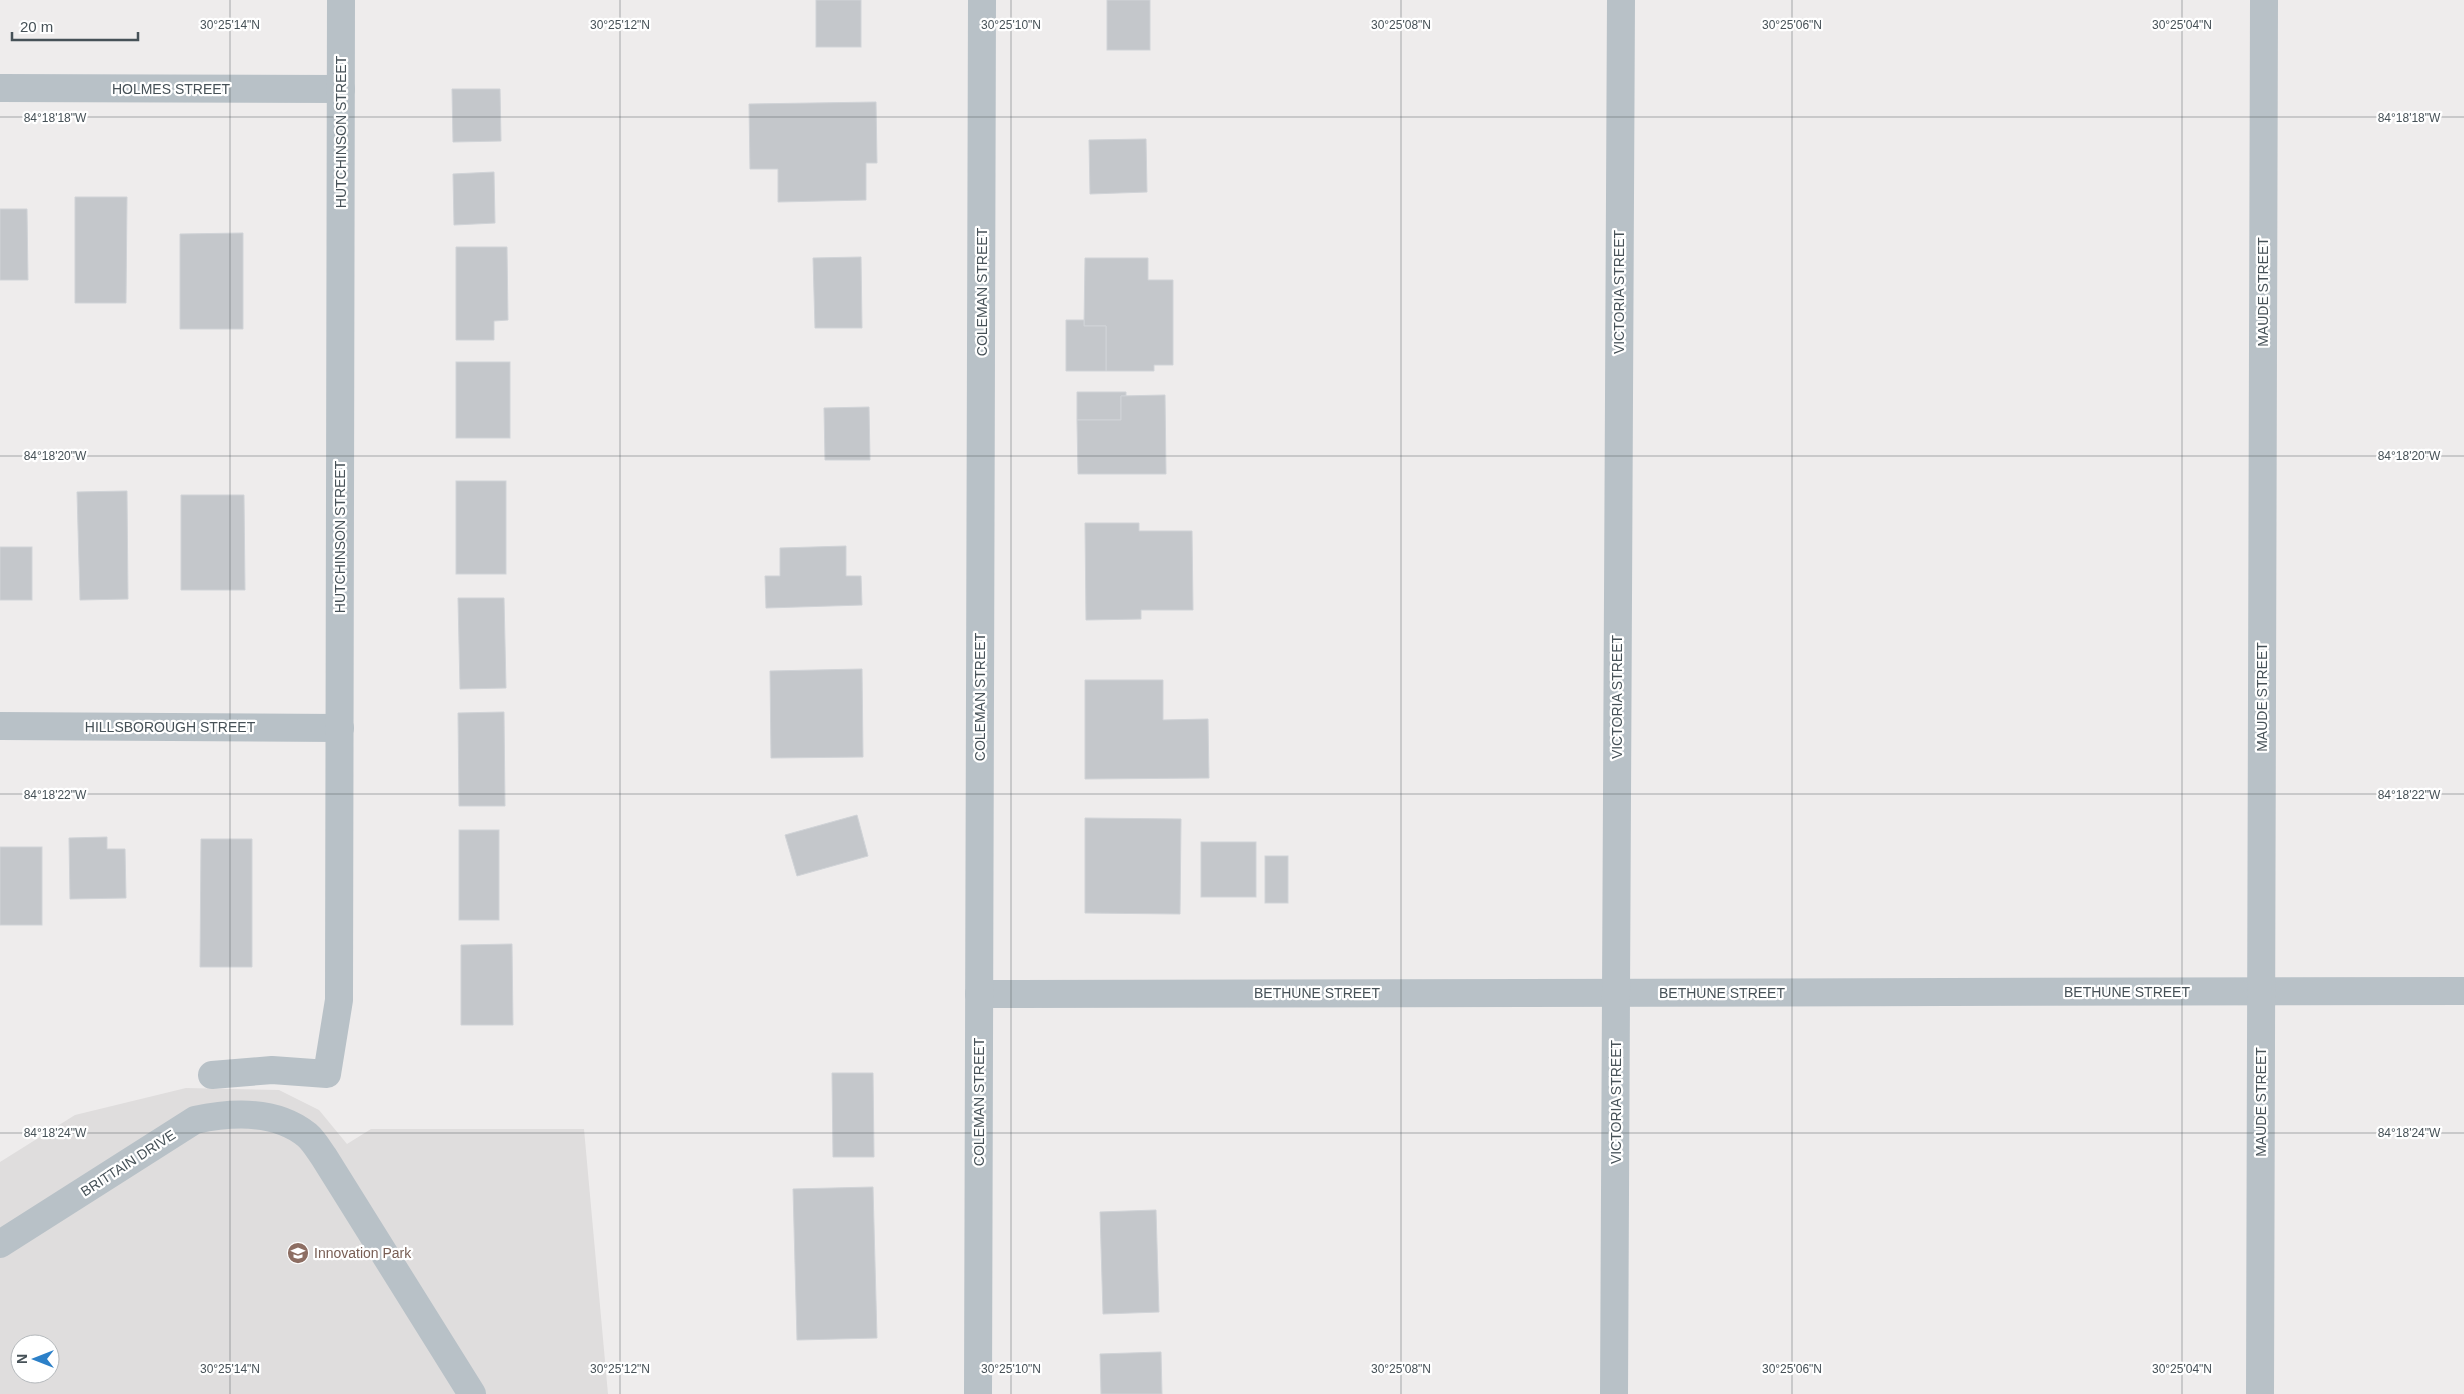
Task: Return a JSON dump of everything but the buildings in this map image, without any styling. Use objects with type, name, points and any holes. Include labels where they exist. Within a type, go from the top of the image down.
[{"type":"street","name":"HUTCHINSON STREET","points":[[212,1074],[272,1070],[327,1074],[339,1000],[341,0]]},
{"type":"street","name":"COLEMAN STREET","points":[[978,1394],[982,0]]},
{"type":"street","name":"VICTORIA STREET","points":[[1614,1394],[1621,0]]},
{"type":"street","name":"MAUDE STREET","points":[[2260,1394],[2264,0]]},
{"type":"street","name":"HOLMES STREET","points":[[0,88],[341,90]]},
{"type":"street","name":"HILLSBOROUGH STREET","points":[[0,726],[340,728]]},
{"type":"street","name":"BETHUNE STREET","points":[[979,994],[2464,991]]},
{"type":"street","name":"BRITTAIN DRIVE","points":[[0,1244],[195,1120],[221,1115],[243,1114],[288,1123],[308,1136],[324,1157],[472,1394]]},
{"type":"shaded area","name":"Innovation Park","points":[[186,1088],[279,1090],[319,1110],[347,1144],[371,1129],[584,1129],[608,1394],[0,1394],[0,1162],[75,1115]]},
{"type":"place","name":"Innovation Park","points":[[298,1253]]}]
